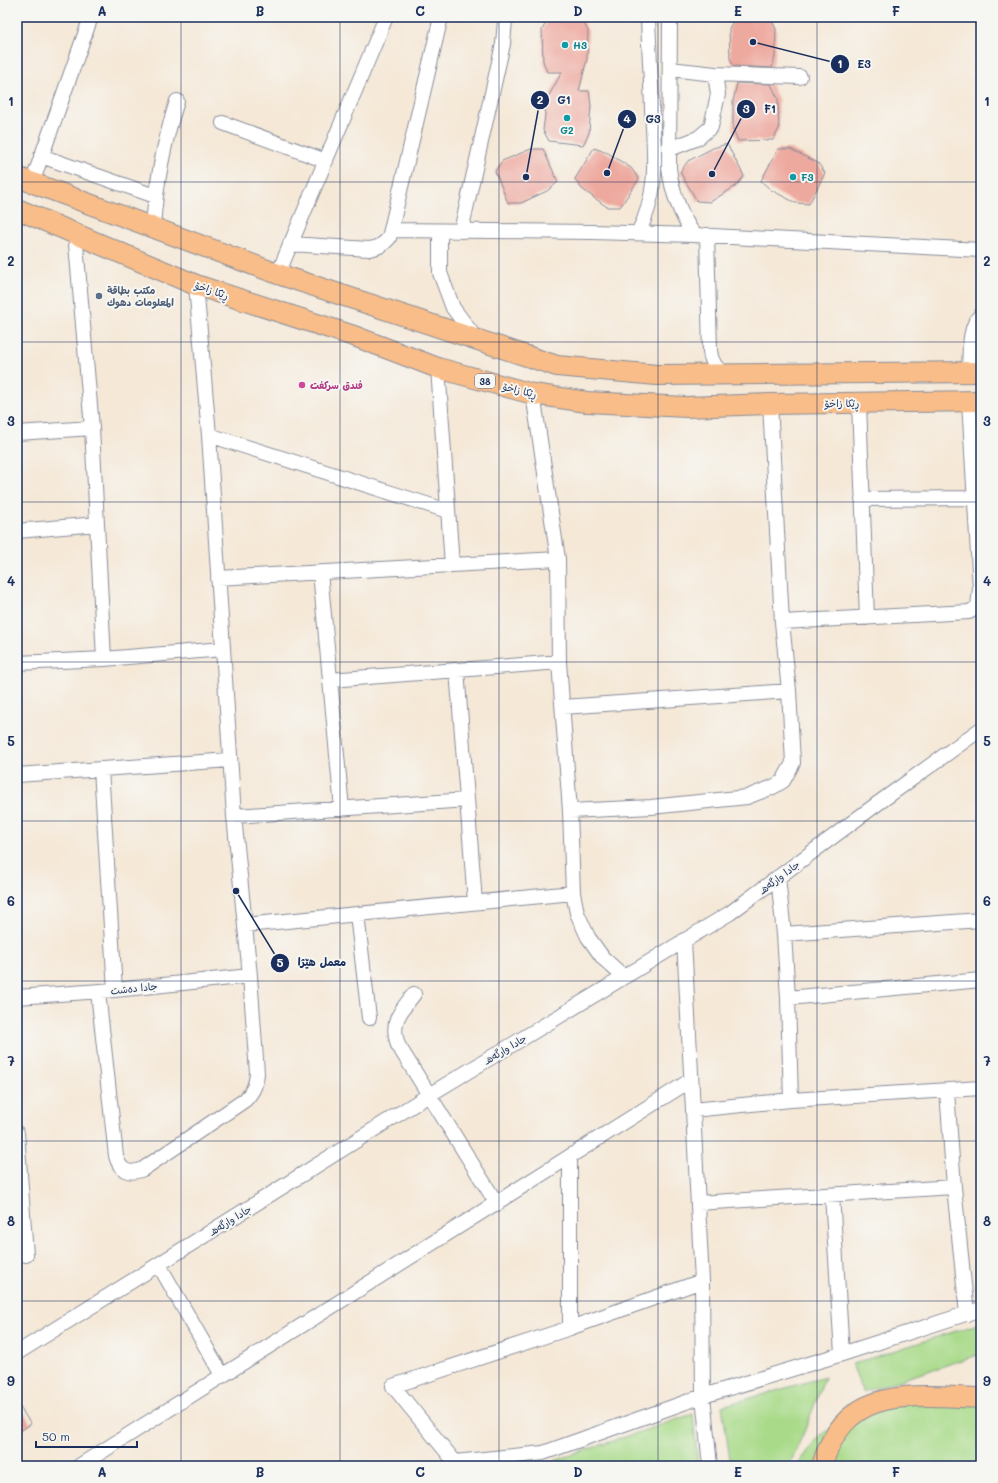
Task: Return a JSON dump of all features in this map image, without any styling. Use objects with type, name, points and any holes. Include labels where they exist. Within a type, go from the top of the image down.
[{"type":"highway","points":[[25,180],[278,274],[557,366],[658,375],[975,372]]},
{"type":"highway","name":"ڕێکا زاخۆ","points":[[17,209],[196,285],[354,336],[438,368],[533,394],[587,402],[670,406],[975,401]]},
{"type":"highway","points":[[822,1466],[828,1446],[834,1437],[848,1420],[866,1406],[900,1397],[981,1398]]},
{"type":"street","points":[[25,180],[42,156],[91,17]]},
{"type":"street","points":[[278,274],[386,17]]},
{"type":"street","points":[[460,231],[502,44],[505,20],[504,17]]},
{"type":"street","points":[[638,234],[648,208],[654,182],[655,168],[648,17]]},
{"type":"street","points":[[670,17],[669,168],[673,192],[682,214],[701,235],[711,357],[716,367],[725,375]]},
{"type":"street","points":[[290,244],[369,249],[377,248],[384,244],[389,238],[440,21]]},
{"type":"street","points":[[670,70],[715,74],[800,77]]},
{"type":"street","points":[[670,149],[698,138],[711,127],[718,94],[715,74]]},
{"type":"street","points":[[153,227],[155,196],[163,148],[177,100]]},
{"type":"street","points":[[223,123],[326,161]]},
{"type":"street","points":[[42,156],[155,196]]},
{"type":"street","points":[[392,230],[701,235],[981,250]]},
{"type":"street","points":[[440,231],[440,273],[453,308],[478,340]]},
{"type":"street","points":[[75,234],[92,428],[104,659]]},
{"type":"street","points":[[98,992],[116,1156],[118,1163],[123,1169],[129,1172],[136,1172],[143,1169],[245,1100],[254,1088],[257,1081],[250,976],[234,816],[209,435],[196,285]]},
{"type":"street","points":[[975,372],[972,330],[975,322],[981,315]]},
{"type":"street","points":[[693,375],[702,368],[710,351]]},
{"type":"street","points":[[438,368],[452,565]]},
{"type":"street","points":[[533,394],[558,559],[559,662],[570,811],[573,894],[577,913],[588,937],[603,958],[624,977]]},
{"type":"street","points":[[782,622],[969,612],[979,606],[980,588],[975,498],[975,401]]},
{"type":"street","points":[[859,403],[867,618]]},
{"type":"street","points":[[570,811],[651,807],[747,796],[773,787],[783,781],[793,763],[789,691],[782,622],[770,404]]},
{"type":"street","points":[[17,433],[92,428]]},
{"type":"street","points":[[209,435],[448,511]]},
{"type":"street","points":[[862,499],[975,498]]},
{"type":"street","points":[[17,531],[97,524]]},
{"type":"street","points":[[218,578],[558,559]]},
{"type":"street","points":[[320,572],[342,809]]},
{"type":"street","points":[[17,663],[104,659],[223,650]]},
{"type":"street","points":[[330,680],[559,662]]},
{"type":"street","points":[[457,670],[475,902]]},
{"type":"street","points":[[563,707],[789,691]]},
{"type":"street","name":"جادا وارگه‌هـ","points":[[17,1353],[430,1095],[730,913],[981,728]]},
{"type":"street","points":[[17,775],[230,760]]},
{"type":"street","points":[[101,769],[115,990]]},
{"type":"street","points":[[234,816],[467,800]]},
{"type":"street","points":[[778,877],[784,934],[788,998],[791,1100]]},
{"type":"street","points":[[245,924],[573,894]]},
{"type":"street","points":[[357,914],[370,1018]]},
{"type":"street","points":[[784,934],[981,920]]},
{"type":"street","points":[[684,940],[702,1281],[703,1396],[710,1466]]},
{"type":"street","name":"جادا دەشت","points":[[17,997],[98,992],[250,976]]},
{"type":"street","points":[[788,998],[981,980]]},
{"type":"street","points":[[414,994],[398,1016],[394,1030],[398,1045],[497,1204]]},
{"type":"street","points":[[78,1466],[497,1204],[691,1080]]},
{"type":"street","points":[[693,1110],[791,1100],[981,1088]]},
{"type":"street","points":[[948,1090],[954,1188],[967,1314]]},
{"type":"street","points":[[17,1133],[20,1228],[26,1255]]},
{"type":"street","points":[[570,1156],[570,1328]]},
{"type":"street","points":[[698,1203],[954,1188]]},
{"type":"street","points":[[832,1195],[842,1354]]},
{"type":"street","points":[[158,1265],[222,1375]]},
{"type":"street","points":[[702,1281],[570,1328],[393,1386],[455,1462],[543,1453],[703,1396],[842,1354],[981,1309]]},
{"type":"green space","points":[[981,1323],[981,1354],[863,1392],[852,1364]]},
{"type":"green space","points":[[825,1377],[789,1466],[731,1466],[722,1406]]},
{"type":"green space","points":[[981,1398],[981,1466],[799,1466],[800,1462],[819,1436],[849,1417],[912,1402]]},
{"type":"green space","points":[[693,1414],[698,1466],[539,1466]]},
{"type":"building","points":[[736,17],[770,17],[776,29],[775,56],[772,68],[734,66],[730,59],[729,28]]},
{"type":"building","points":[[548,19],[582,19],[588,31],[587,59],[579,91],[589,91],[591,105],[589,133],[583,145],[549,141],[543,130],[547,99],[562,72],[547,72],[543,61],[542,30]]},
{"type":"building","points":[[737,83],[771,84],[778,99],[779,129],[773,140],[738,141],[733,129],[733,101]]},
{"type":"building","points":[[727,144],[744,176],[736,186],[710,202],[697,201],[680,172],[688,161],[713,148]]},
{"type":"building","points":[[594,148],[608,153],[631,168],[639,179],[620,207],[607,207],[582,189],[575,179]]},
{"type":"building","points":[[531,149],[543,149],[558,182],[547,191],[521,203],[508,203],[495,171],[502,161]]},
{"type":"building","name":"F3","points":[[778,149],[790,149],[818,163],[825,173],[809,204],[796,203],[771,190],[761,181]]},
{"type":"building","points":[[17,1403],[31,1424],[17,1433]]},
{"type":"place","name":"E3","points":[[753,42]]},
{"type":"place","name":"H3","points":[[565,45]]},
{"type":"place","name":"G2","points":[[567,118]]},
{"type":"place","name":"G3","points":[[607,173]]},
{"type":"place","name":"F1","points":[[712,174]]},
{"type":"place","name":"G1","points":[[526,177]]},
{"type":"place","name":"F3","points":[[793,177]]},
{"type":"place","name":"مكتب بطاقة المعلومات دهوك","points":[[99,296]]},
{"type":"place","name":"فندق سركفت","points":[[302,385]]},
{"type":"place","name":"معمل ھێژا","points":[[236,891]]}]
